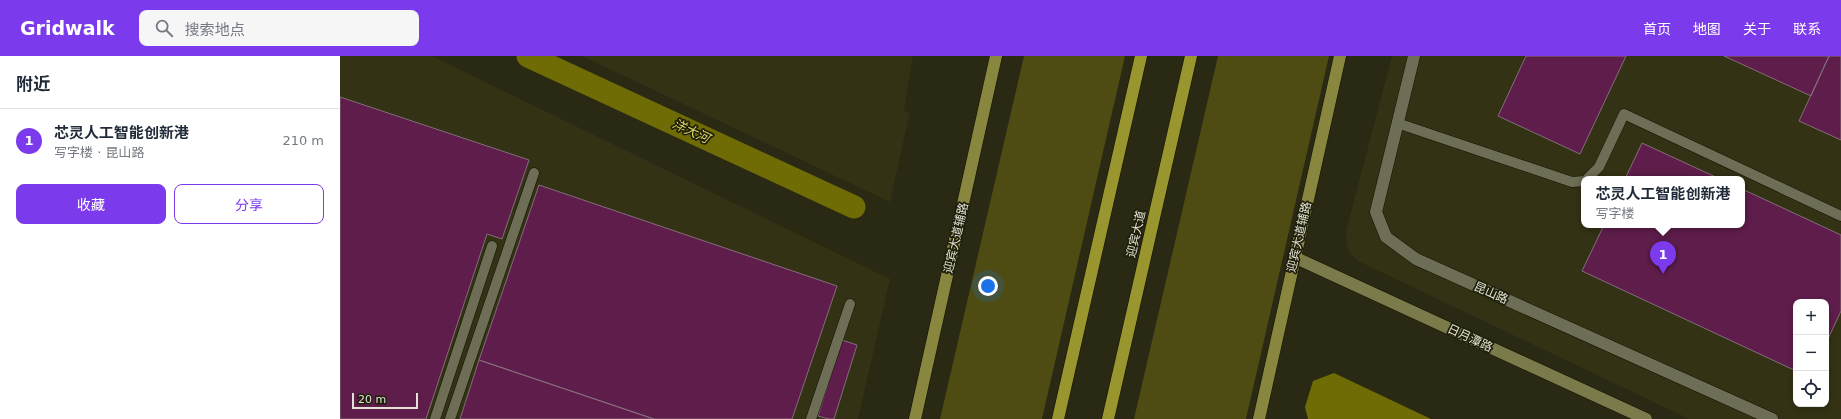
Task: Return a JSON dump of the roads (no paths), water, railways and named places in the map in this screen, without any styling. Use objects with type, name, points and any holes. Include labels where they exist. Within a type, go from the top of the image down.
[{"type":"highway","points":[[1058,419],[1141,56]]},
{"type":"highway","name":"迎宾大道","points":[[1108,419],[1191,56]]},
{"type":"main road","name":"迎宾大道辅路","points":[[915,419],[996,56]]},
{"type":"main road","name":"迎宾大道辅路","points":[[1259,419],[1340,56]]},
{"type":"street","name":"昆山路","points":[[1414,56],[1376,212],[1386,237],[1416,259],[1772,419]]},
{"type":"street","name":"日月潭路","points":[[1294,257],[1646,419]]},
{"type":"lane","points":[[1591,176],[1599,167],[1624,114],[1841,216]]},
{"type":"lane","points":[[1397,123],[1572,182],[1581,181]]},
{"type":"lane","points":[[450,419],[534,173]]},
{"type":"lane","points":[[435,419],[492,246]]},
{"type":"lane","points":[[812,419],[850,304]]},
{"type":"waterway","name":"洋大河","points":[[528,56],[854,207]]},
{"type":"place","name":"芯灵人工智能创新港","points":[[1663,274]]}]
